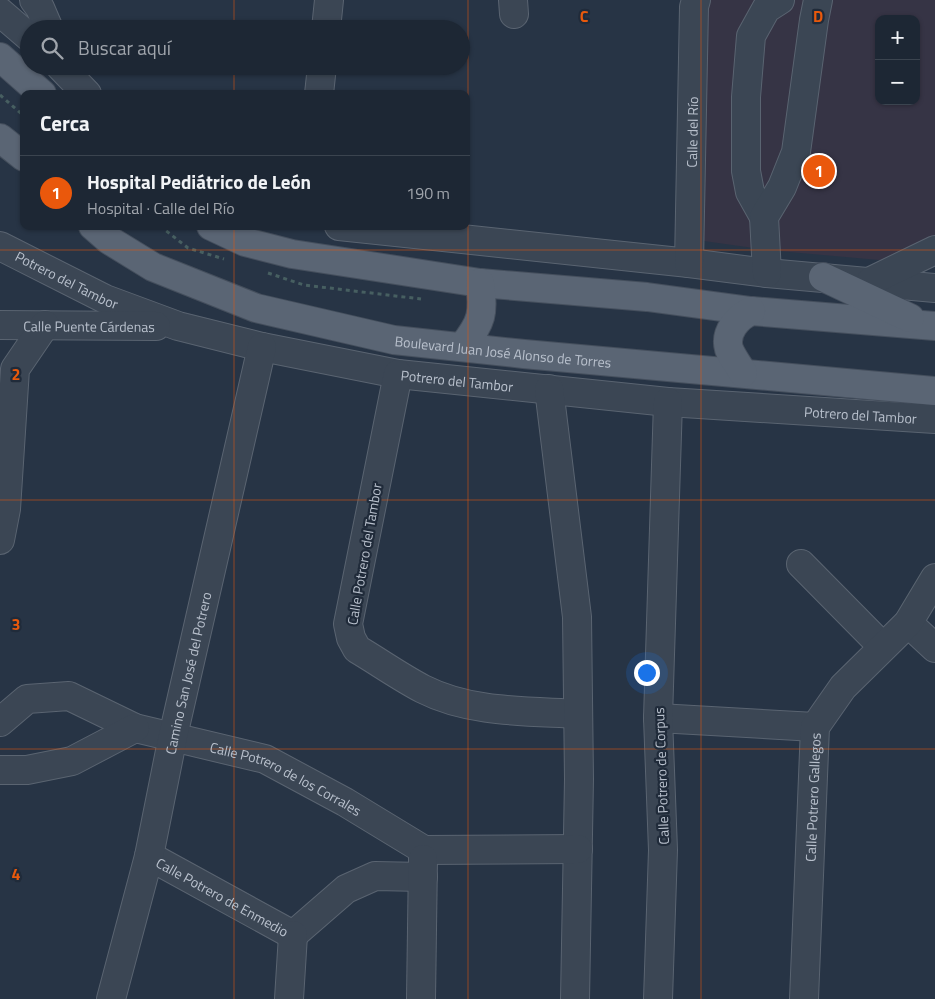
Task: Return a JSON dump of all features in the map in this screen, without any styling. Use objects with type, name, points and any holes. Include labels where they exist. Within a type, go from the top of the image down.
[{"type":"main road","points":[[0,57],[20,75]]},
{"type":"main road","points":[[20,75],[37,90]]},
{"type":"main road","points":[[0,138],[20,155]]},
{"type":"main road","name":"Boulevard Juan José Alonso de Torres","points":[[98,230],[108,240],[153,267],[256,308],[394,340],[524,354],[935,391]]},
{"type":"main road","points":[[220,230],[245,242],[292,254],[480,283],[647,297],[752,312],[930,326]]},
{"type":"main road","points":[[823,277],[930,326]]},
{"type":"main road","points":[[463,346],[478,327],[482,316],[480,283]]},
{"type":"main road","points":[[743,373],[729,348],[729,338],[733,326],[740,316],[752,312]]},
{"type":"main road","points":[[885,387],[935,409]]},
{"type":"street","points":[[34,0],[40,8],[45,20]]},
{"type":"street","points":[[327,20],[328,0]]},
{"type":"street","name":"Calle del Río","points":[[689,263],[694,7],[696,0]]},
{"type":"street","points":[[767,274],[764,217],[750,192],[746,171],[746,98],[751,36],[766,9],[780,0]]},
{"type":"street","points":[[764,217],[782,187],[796,152],[818,0]]},
{"type":"street","points":[[0,12],[20,29]]},
{"type":"street","points":[[69,75],[83,90]]},
{"type":"street","points":[[319,90],[321,75]]},
{"type":"street","points":[[374,230],[689,263],[767,274],[823,277],[935,288]]},
{"type":"street","name":"Potrero del Tambor","points":[[0,246],[105,299],[178,326],[262,347],[398,374],[560,390],[619,398],[935,419]]},
{"type":"street","points":[[870,281],[935,250]]},
{"type":"street","name":"Calle Puente Cárdenas","points":[[0,325],[178,326]]},
{"type":"street","points":[[0,540],[6,509],[7,373],[45,325]]},
{"type":"street","points":[[394,340],[474,381]]},
{"type":"street","name":"Camino San José del Potrero","points":[[111,999],[149,856],[173,736],[262,347]]},
{"type":"street","name":"Calle Potrero del Tambor","points":[[398,374],[348,624],[351,638],[357,649],[424,690],[467,704],[514,710],[578,714]]},
{"type":"street","points":[[560,390],[577,617],[578,849],[575,999]]},
{"type":"street","name":"Calle Potrero de Corpus","points":[[658,999],[663,850],[658,718],[668,402]]},
{"type":"street","points":[[801,564],[882,646]]},
{"type":"street","name":"Calle Potrero Gallegos","points":[[804,999],[816,727],[842,687],[882,646],[908,623],[935,578]]},
{"type":"street","points":[[908,623],[935,648]]},
{"type":"street","name":"Calle Potrero de los Corrales","points":[[0,722],[27,699],[69,696],[135,728],[265,759],[345,802],[423,864]]},
{"type":"street","points":[[658,718],[816,727]]},
{"type":"street","points":[[0,770],[27,770],[72,761],[135,728]]},
{"type":"street","points":[[293,935],[346,889],[375,876],[423,864],[578,849]]},
{"type":"street","name":"Calle Potrero de Enmedio","points":[[149,856],[293,935],[289,999]]},
{"type":"street","points":[[421,999],[423,864]]},
{"type":"path","points":[[0,95],[20,112]]},
{"type":"shaded area","points":[[710,0],[935,0],[935,265],[767,250],[704,241],[704,23]]},
{"type":"place","name":"Hospital Pediátrico de León","points":[[819,171]]}]
